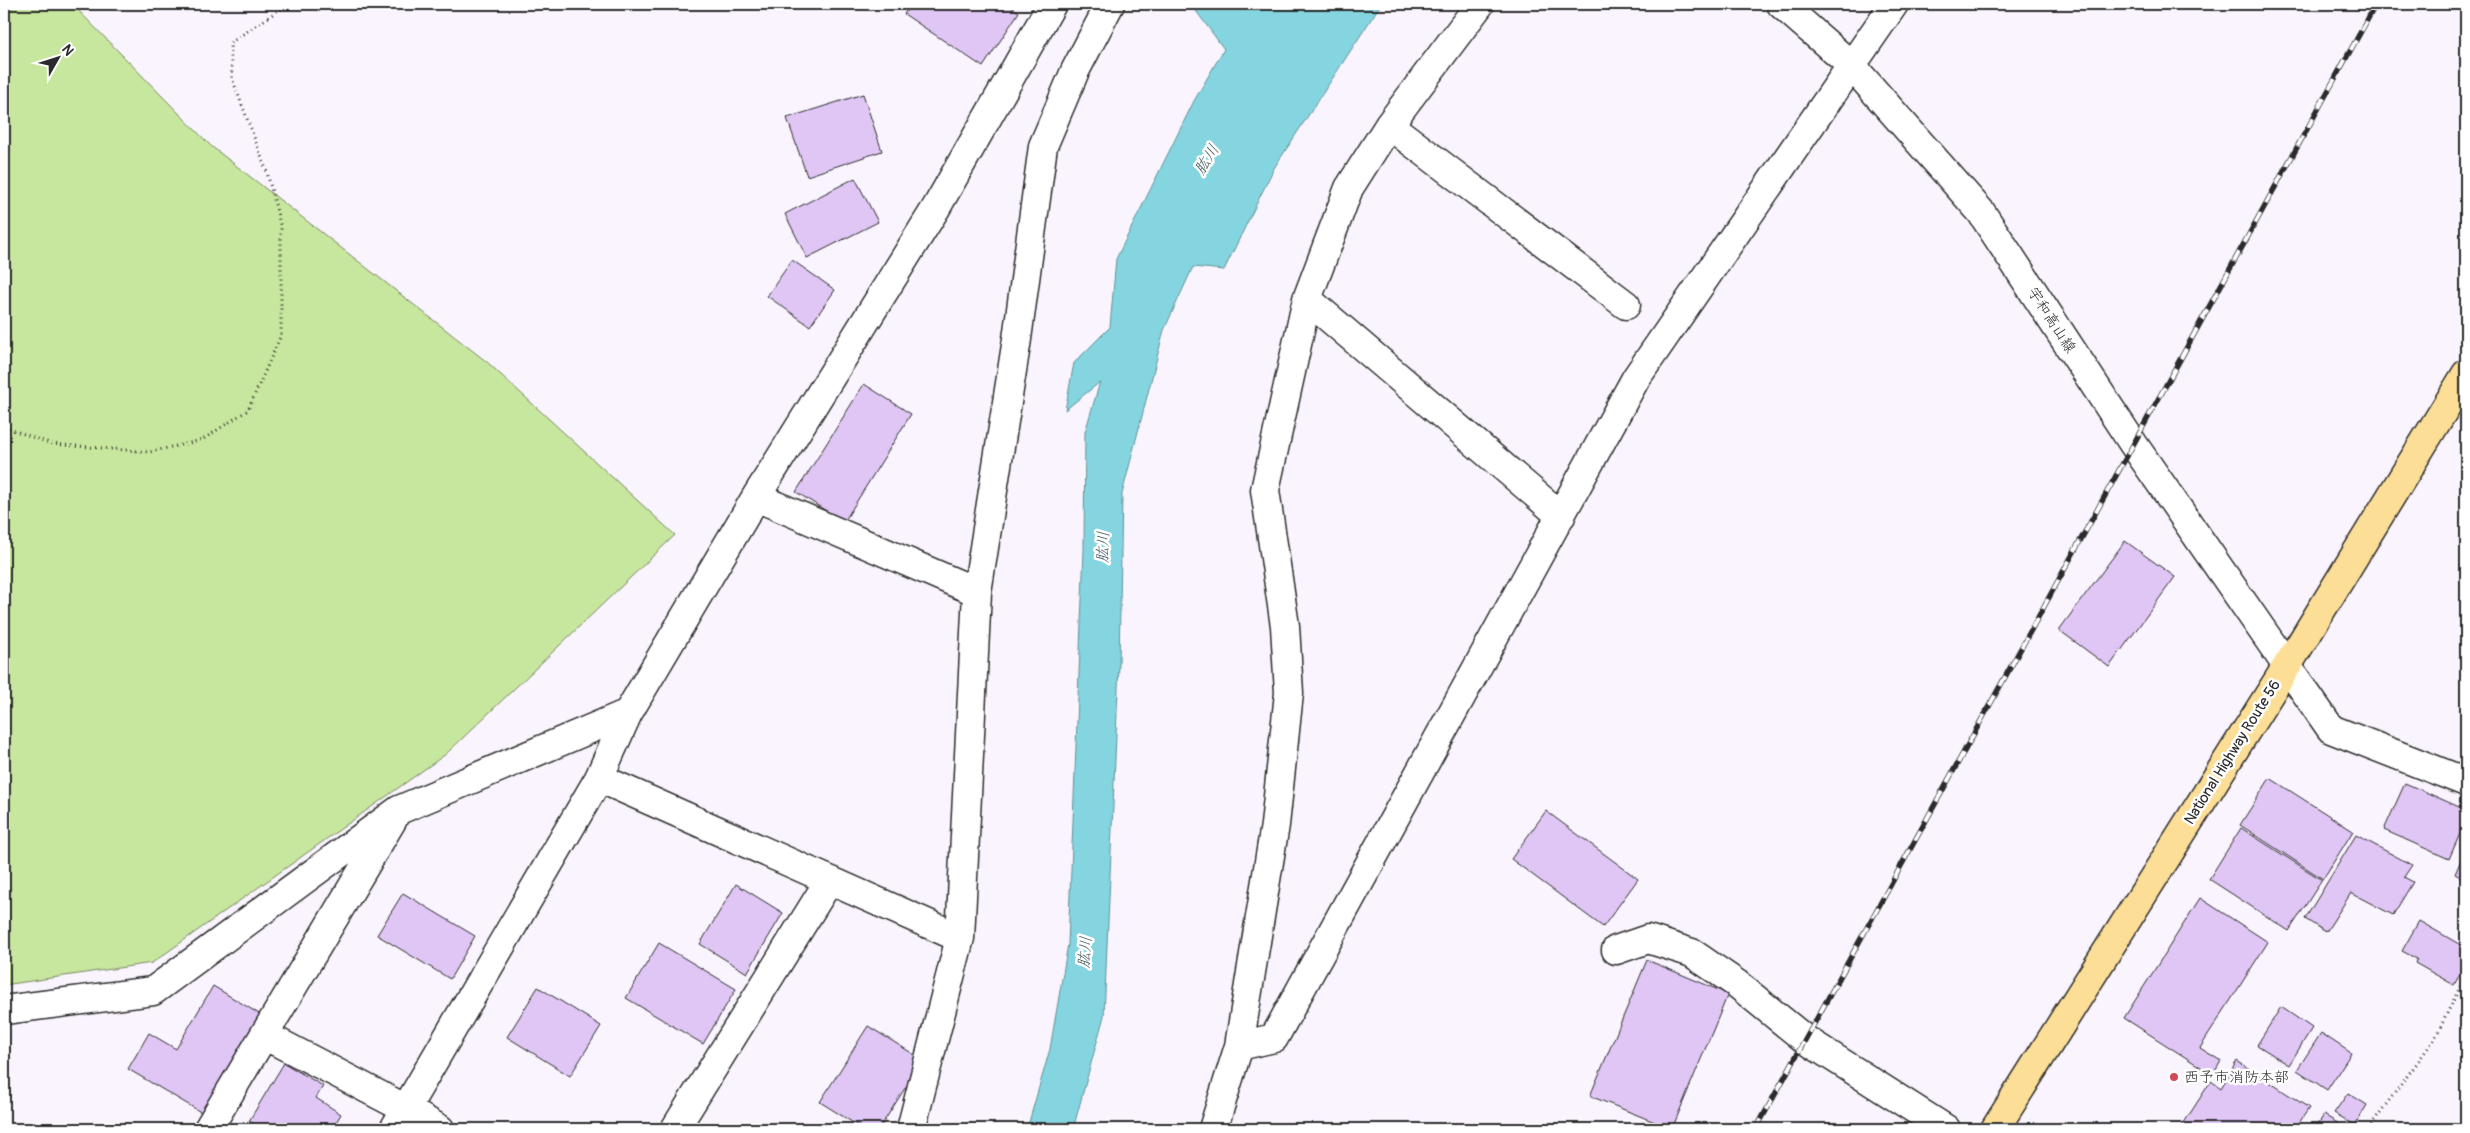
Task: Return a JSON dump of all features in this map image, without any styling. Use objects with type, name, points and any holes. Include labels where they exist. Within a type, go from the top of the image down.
[{"type":"highway","name":"National Highway Route 56","points":[[1995,1129],[2286,666],[2466,374]]},
{"type":"street","points":[[400,1119],[599,778],[628,713],[756,497],[936,208],[1052,4]]},
{"type":"street","points":[[911,1129],[960,938],[977,592],[1017,339],[1043,146],[1075,71],[1110,4]]},
{"type":"street","points":[[1212,1129],[1239,1046],[1275,825],[1289,693],[1285,626],[1265,490],[1307,299],[1348,188],[1389,126],[1480,4]]},
{"type":"street","name":"宇和高山線","points":[[1781,4],[1852,66],[1981,212],[2134,445],[2331,729],[2466,782]]},
{"type":"street","points":[[1239,1046],[1274,1038],[1636,378],[1894,4]]},
{"type":"street","points":[[1389,126],[1626,305]]},
{"type":"street","points":[[1307,299],[1561,516]]},
{"type":"street","points":[[756,497],[977,592]]},
{"type":"street","points":[[4,1010],[153,991],[399,810],[628,713]]},
{"type":"street","points":[[599,778],[960,938]]},
{"type":"street","points":[[208,1129],[399,810]]},
{"type":"street","points":[[675,1129],[828,881]]},
{"type":"street","points":[[1616,950],[1648,939],[1692,953],[1737,984],[1806,1040],[1946,1129]]},
{"type":"street","points":[[264,1036],[400,1119],[440,1129]]},
{"type":"path","points":[[4,427],[52,444],[150,452],[202,440],[248,410],[281,335],[282,228],[267,172],[232,78],[230,43],[288,4]]},
{"type":"path","points":[[2368,1129],[2434,1040],[2466,975]]},
{"type":"green space","points":[[4,4],[72,4],[211,146],[487,362],[675,535],[446,754],[152,963],[4,985]]},
{"type":"water","name":"肱川","points":[[1191,4],[1381,4],[1274,168],[1224,270],[1193,267],[1164,330],[1122,494],[1119,665],[1104,1016],[1073,1129],[1027,1129],[1050,1049],[1068,944],[1084,550],[1085,432],[1100,382],[1065,410],[1074,363],[1110,327],[1116,259],[1194,101],[1224,49]]},
{"type":"building","points":[[911,4],[1007,4],[1019,12],[983,67],[904,14]]},
{"type":"building","points":[[863,94],[882,151],[807,176],[787,118]]},
{"type":"building","points":[[855,178],[878,222],[807,258],[785,214]]},
{"type":"building","points":[[792,260],[835,290],[810,326],[767,296]]},
{"type":"building","points":[[864,384],[911,414],[844,522],[796,492]]},
{"type":"building","points":[[2125,541],[2175,577],[2109,667],[2059,630]]},
{"type":"building","points":[[2270,778],[2353,831],[2323,879],[2240,825]]},
{"type":"building","points":[[2405,783],[2466,810],[2466,820],[2449,859],[2384,830]]},
{"type":"building","points":[[1546,811],[1638,879],[1603,927],[1511,859]]},
{"type":"building","points":[[2241,828],[2322,880],[2289,931],[2209,879]]},
{"type":"building","points":[[2356,835],[2412,865],[2404,877],[2413,882],[2393,915],[2351,893],[2326,932],[2305,919]]},
{"type":"building","points":[[2466,848],[2466,880],[2455,874]]},
{"type":"building","points":[[736,884],[783,913],[747,973],[700,944]]},
{"type":"building","points":[[403,893],[475,936],[450,979],[377,935]]},
{"type":"building","points":[[2200,898],[2268,942],[2200,1048],[2221,1061],[2213,1075],[2124,1018]]},
{"type":"building","points":[[2419,921],[2466,948],[2466,963],[2454,985],[2415,963],[2417,959],[2402,951]]},
{"type":"building","points":[[659,943],[736,989],[703,1044],[626,998]]},
{"type":"building","points":[[1647,960],[1728,994],[1672,1129],[1590,1096]]},
{"type":"building","points":[[213,986],[261,1015],[204,1114],[128,1069],[149,1033],[176,1049]]},
{"type":"building","points":[[538,987],[601,1026],[570,1076],[507,1037]]},
{"type":"building","points":[[2281,1007],[2312,1028],[2289,1065],[2257,1045]]},
{"type":"building","points":[[868,1026],[923,1060],[879,1129],[863,1129],[820,1102]]},
{"type":"building","points":[[2321,1033],[2351,1053],[2327,1090],[2297,1070]]},
{"type":"building","points":[[2237,1061],[2309,1108],[2295,1129],[2180,1129],[2211,1081],[2221,1088]]},
{"type":"building","points":[[284,1063],[323,1086],[316,1098],[341,1114],[332,1129],[263,1129],[249,1121]]},
{"type":"building","points":[[2348,1093],[2367,1105],[2355,1125],[2334,1113]]},
{"type":"building","points":[[2324,1115],[2346,1128],[2346,1129],[2315,1129]]},
{"type":"railway","points":[[1756,1129],[2376,4]]},
{"type":"place","name":"西予市消防本部","points":[[2174,1077]]}]
